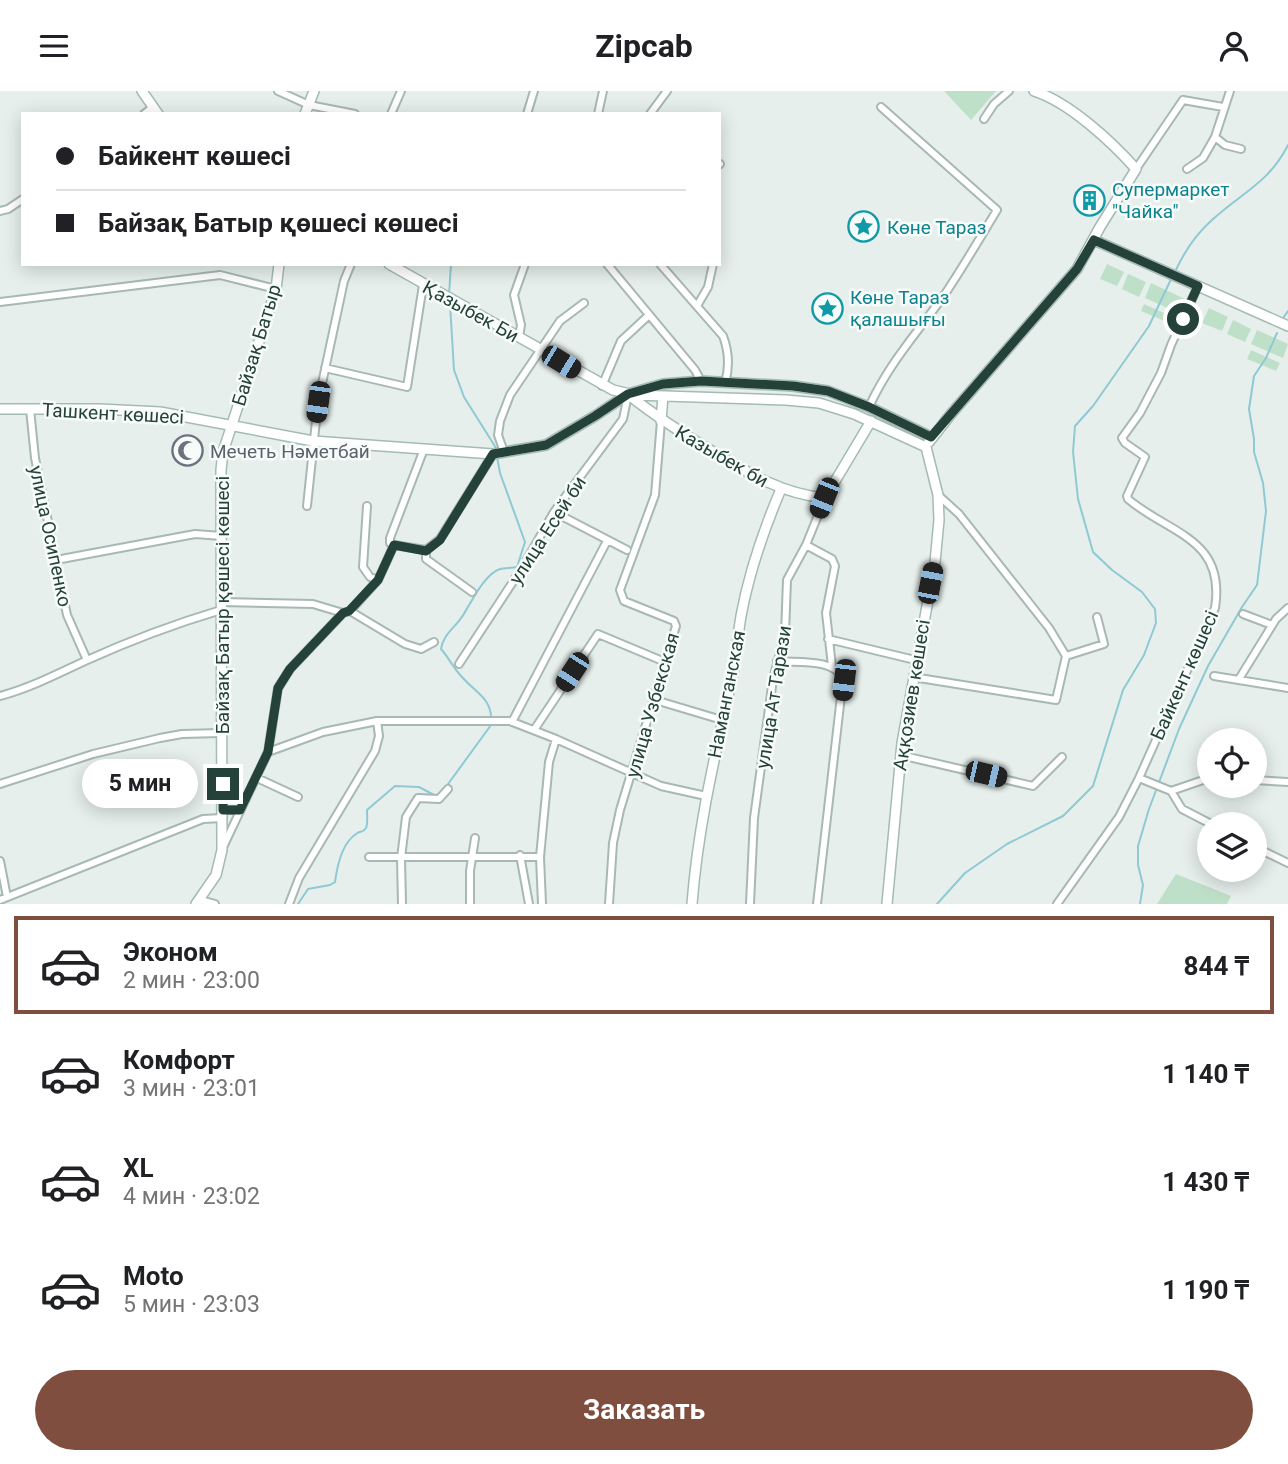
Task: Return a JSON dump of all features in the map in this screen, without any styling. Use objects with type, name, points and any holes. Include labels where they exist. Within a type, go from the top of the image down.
[{"type":"main road","points":[[142,91],[156,111]]},
{"type":"main road","points":[[307,109],[314,91]]},
{"type":"main road","points":[[628,394],[819,403],[871,421],[926,447],[931,437],[1077,269],[1136,169],[1072,111],[1058,101],[1034,91]]},
{"type":"main road","points":[[1094,240],[1288,326]]},
{"type":"main road","name":"Байзақ Батыр","points":[[231,426],[276,289],[279,266]]},
{"type":"main road","name":"Қазыбек Би","points":[[392,266],[602,386],[628,394]]},
{"type":"main road","name":"Ташкент көшесі","points":[[0,409],[160,412],[313,441],[493,454],[546,445],[628,394],[663,384],[701,381],[787,385],[828,391],[869,407],[931,437]]},
{"type":"main road","points":[[786,400],[787,385]]},
{"type":"main road","name":"Казыбек би","points":[[628,394],[661,421],[755,477],[780,489],[808,497],[824,498]]},
{"type":"main road","name":"Казыбек би","points":[[661,421],[663,396]]},
{"type":"main road","points":[[824,498],[871,421]]},
{"type":"main road","name":"Байзақ Батыр қөшесі көшесі","points":[[198,902],[216,875],[222,850],[221,470],[231,426]]},
{"type":"main road","name":"Аққозиев көшесі","points":[[887,904],[900,755],[915,660],[935,562],[939,520],[938,495],[926,447]]},
{"type":"main road","name":"Наманганская","points":[[692,904],[696,856],[706,796],[735,663],[741,615],[766,525],[780,489]]},
{"type":"street","points":[[278,91],[307,109],[336,112]]},
{"type":"street","points":[[392,112],[401,91]]},
{"type":"street","points":[[528,112],[534,91]]},
{"type":"street","points":[[598,112],[603,91]]},
{"type":"street","points":[[651,112],[667,91]]},
{"type":"street","points":[[984,119],[994,104],[1009,91]]},
{"type":"street","points":[[1136,169],[1183,100],[1181,91]]},
{"type":"street","points":[[1187,169],[1203,159],[1215,137],[1230,91]]},
{"type":"street","points":[[1183,100],[1223,107]]},
{"type":"street","points":[[869,407],[888,370],[944,295],[998,210],[881,107]]},
{"type":"street","points":[[1215,137],[1225,145],[1241,149]]},
{"type":"street","points":[[0,211],[21,200]]},
{"type":"street","points":[[307,506],[313,441],[325,368],[344,281],[350,266]]},
{"type":"street","points":[[519,337],[521,325],[514,295],[523,266]]},
{"type":"street","points":[[609,266],[695,370],[701,381]]},
{"type":"street","points":[[662,266],[718,328],[728,347],[729,368],[725,383]]},
{"type":"street","points":[[697,306],[708,286],[713,266]]},
{"type":"street","points":[[0,303],[220,275],[276,289]]},
{"type":"street","points":[[325,368],[407,387],[423,285]]},
{"type":"street","name":"Байкент көшесі","points":[[1057,904],[1119,817],[1215,608],[1212,567],[1206,553],[1128,499],[1145,457],[1125,443],[1122,437],[1140,413],[1161,373],[1198,286]]},
{"type":"street","points":[[503,452],[498,435],[500,421],[510,395],[560,321],[584,303]]},
{"type":"street","points":[[602,386],[621,341],[649,315]]},
{"type":"street","name":"улица Есей би","points":[[459,664],[522,568],[554,512],[623,419],[628,394]]},
{"type":"street","name":"улица Осипенко","points":[[30,409],[35,458],[67,615],[87,660]]},
{"type":"street","name":"улица Узбекская","points":[[609,904],[613,843],[620,810],[676,627],[674,621],[624,601],[620,590],[655,495],[661,421]]},
{"type":"street","points":[[424,449],[390,543],[426,551],[440,540],[493,454]]},
{"type":"street","points":[[913,677],[1056,700],[1066,656],[1049,628],[959,514],[938,495]]},
{"type":"street","name":"улица Ат Тарази","points":[[750,904],[754,818],[773,679],[785,634],[787,580],[806,545],[824,498]]},
{"type":"street","points":[[366,506],[363,567],[370,577],[378,580]]},
{"type":"street","points":[[554,512],[627,550]]},
{"type":"street","points":[[56,560],[195,534],[222,536]]},
{"type":"street","points":[[512,722],[607,541]]},
{"type":"street","points":[[222,850],[268,752],[278,688],[290,669],[378,580],[394,545]]},
{"type":"street","points":[[806,545],[832,559],[835,566],[826,613],[832,666]]},
{"type":"street","points":[[426,551],[426,559],[472,592]]},
{"type":"street","points":[[0,696],[20,691],[87,660],[221,606],[313,604],[346,612],[405,645],[421,649],[434,642]]},
{"type":"street","points":[[1239,679],[1272,625],[1288,608]]},
{"type":"street","points":[[1242,614],[1272,625]]},
{"type":"street","points":[[1066,656],[1104,644],[1097,617]]},
{"type":"street","points":[[534,730],[598,634],[666,662]]},
{"type":"street","points":[[828,639],[915,660]]},
{"type":"street","points":[[777,661],[832,666],[841,672],[844,680],[817,904]]},
{"type":"street","points":[[1214,676],[1288,688]]},
{"type":"street","points":[[655,700],[722,720]]},
{"type":"street","points":[[289,904],[299,878],[375,751],[379,737],[376,721]]},
{"type":"street","points":[[268,752],[323,732],[376,721],[512,722],[556,739],[632,775],[661,786],[706,796]]},
{"type":"street","points":[[0,784],[93,754],[160,738],[182,734],[221,733]]},
{"type":"street","points":[[542,904],[540,857],[549,762],[556,739]]},
{"type":"street","points":[[900,755],[1033,786],[1062,757]]},
{"type":"street","points":[[257,778],[298,797]]},
{"type":"street","points":[[1139,778],[1171,791],[1182,809],[1197,817]]},
{"type":"street","points":[[1267,781],[1288,782]]},
{"type":"street","points":[[1171,791],[1197,782]]},
{"type":"street","points":[[402,904],[401,858],[406,817],[418,798],[439,799],[449,789]]},
{"type":"street","points":[[0,861],[3,898],[203,819],[240,810]]},
{"type":"street","points":[[470,904],[471,857],[475,838]]},
{"type":"street","points":[[1267,853],[1288,863]]},
{"type":"street","points":[[520,855],[529,904]]},
{"type":"street","points":[[369,857],[540,857]]},
{"type":"street","points":[[198,902],[215,904]]},
{"type":"green space","points":[[944,91],[996,91],[971,120]]},
{"type":"green space","points":[[1107,264],[1124,272],[1117,286],[1100,279]]},
{"type":"green space","points":[[1128,274],[1146,282],[1139,297],[1122,289]]},
{"type":"green space","points":[[1151,283],[1185,299],[1179,313],[1145,298]]},
{"type":"green space","points":[[1144,304],[1177,319],[1174,325],[1141,311]]},
{"type":"green space","points":[[1209,308],[1228,317],[1222,331],[1202,323]]},
{"type":"green space","points":[[1233,320],[1251,329],[1245,342],[1227,334]]},
{"type":"green space","points":[[1257,330],[1288,344],[1283,358],[1251,344]]},
{"type":"green space","points":[[1251,350],[1280,363],[1276,371],[1247,359]]},
{"type":"green space","points":[[1176,874],[1231,896],[1227,904],[1157,904]]},
{"type":"waterway","points":[[1175,272],[1200,232],[1254,187],[1272,169],[1288,145]]},
{"type":"waterway","points":[[449,295],[451,266]]},
{"type":"waterway","points":[[937,904],[965,873],[1007,844],[1063,816],[1093,786],[1123,690],[1144,655],[1156,623],[1155,609],[1142,592],[1093,552],[1078,499],[1073,452],[1075,426],[1093,406],[1149,326],[1172,277]]},
{"type":"waterway","points":[[450,304],[454,370],[464,397],[496,448]]},
{"type":"waterway","points":[[1283,318],[1288,311]]},
{"type":"waterway","points":[[1140,904],[1143,885],[1138,865],[1138,846],[1149,809],[1179,729],[1208,666],[1257,585],[1266,511],[1263,483],[1254,452],[1249,409],[1254,376],[1277,333]]},
{"type":"waterway","points":[[491,719],[489,706],[459,674],[441,649],[445,638],[489,576],[500,569],[517,567],[525,542],[500,473],[497,457]]},
{"type":"waterway","points":[[443,791],[491,725]]},
{"type":"waterway","points":[[298,904],[308,889],[335,882],[347,843],[366,828],[367,810],[395,786],[419,787],[436,796]]},
{"type":"place","name":"Супермаркет \"Чайка\"","points":[[1089,200]]},
{"type":"place","name":"Көне Тараз","points":[[864,227]]},
{"type":"place","name":"Көне Тараз қалашығы","points":[[827,308]]},
{"type":"place","name":"Мечеть Нәметбай","points":[[187,451]]},
{"type":"route","points":[[223,784],[223,810],[240,810],[268,752],[278,688],[290,669],[378,580],[394,545],[426,551],[440,540],[493,454],[546,445],[628,394],[663,384],[701,381],[793,386],[828,391],[869,407],[931,437],[1077,269],[1094,240],[1198,286],[1183,319]]}]
